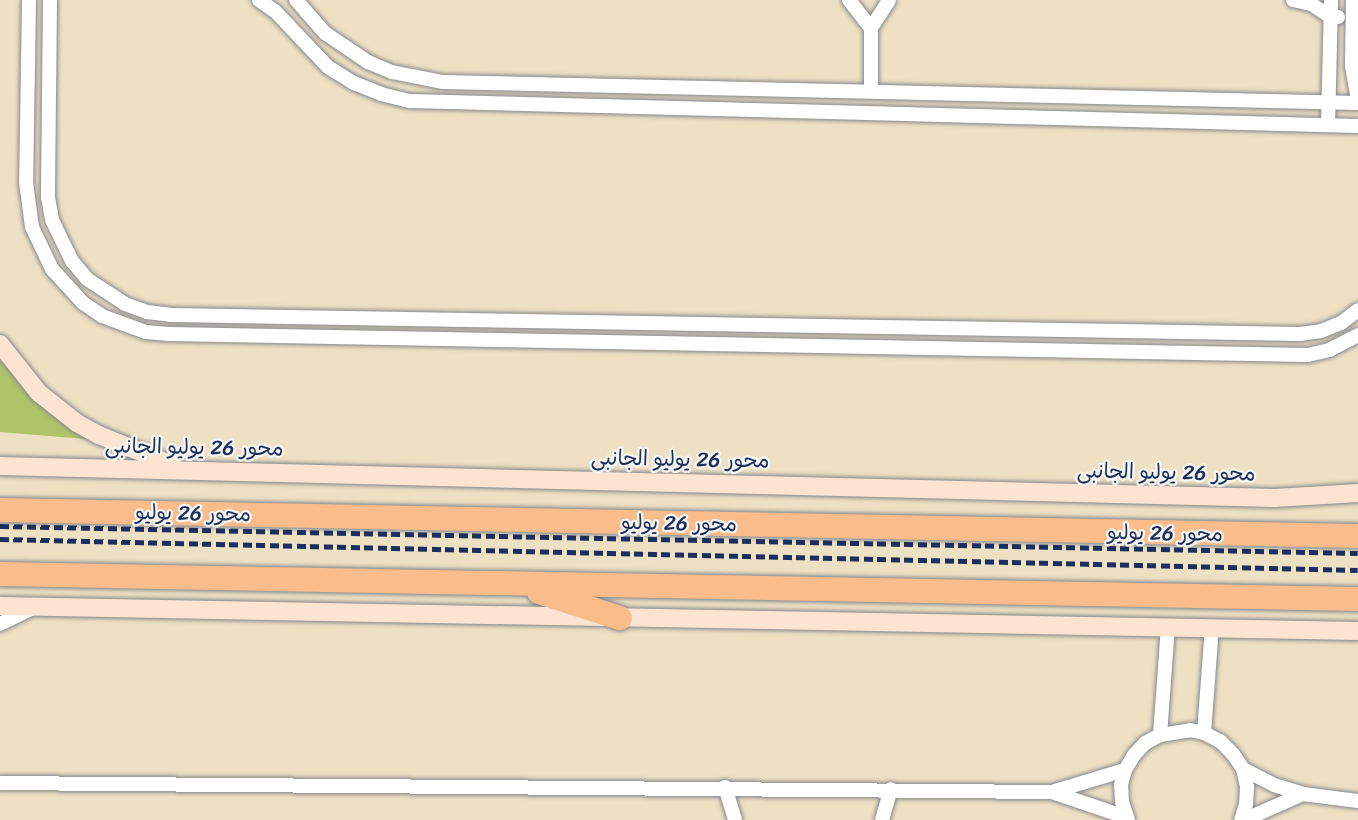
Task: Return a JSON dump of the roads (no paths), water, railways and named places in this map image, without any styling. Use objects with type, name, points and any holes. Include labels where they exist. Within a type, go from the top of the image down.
[{"type":"highway","name":"محور 26 يوليو","points":[[0,510],[1358,536]]},
{"type":"highway","points":[[0,574],[1358,599]]},
{"type":"highway","points":[[513,584],[620,618]]},
{"type":"main road","points":[[0,344],[22,375],[39,393],[77,423],[99,435],[182,469]]},
{"type":"main road","name":"محور 26 يوليو الجانبى","points":[[0,466],[1275,498],[1358,493]]},
{"type":"main road","points":[[0,606],[1358,631]]},
{"type":"street","points":[[29,0],[26,182],[32,227],[52,269],[83,303],[124,325],[146,332],[1308,355],[1329,350],[1358,335]]},
{"type":"street","points":[[50,0],[48,197],[52,220],[60,241],[87,279],[125,304],[147,312],[170,315],[1300,334],[1321,331],[1341,323],[1358,310]]},
{"type":"street","points":[[259,0],[275,11],[328,67],[354,83],[381,94],[410,101],[1358,126]]},
{"type":"street","points":[[296,0],[325,33],[345,49],[368,62],[417,79],[442,82],[1358,101],[1352,66],[1353,0]]},
{"type":"street","points":[[849,0],[871,28]]},
{"type":"street","points":[[872,92],[871,28],[889,0]]},
{"type":"street","points":[[1293,0],[1311,4],[1331,17],[1352,18]]},
{"type":"street","points":[[1328,124],[1331,0]]},
{"type":"street","points":[[146,332],[147,312]]},
{"type":"street","points":[[0,624],[38,606]]},
{"type":"street","points":[[1160,735],[1168,626]]},
{"type":"street","points":[[1204,733],[1212,627]]},
{"type":"street","points":[[1127,819],[1122,794],[1125,770],[1134,755],[1145,743],[1160,735],[1182,730],[1204,733],[1220,741],[1233,754],[1243,769],[1247,795],[1243,820]]},
{"type":"street","points":[[1243,769],[1274,785],[1303,794],[1358,801]]},
{"type":"street","points":[[0,783],[725,787],[1052,792],[1125,770]]},
{"type":"street","points":[[725,787],[735,820]]},
{"type":"street","points":[[882,820],[891,789]]},
{"type":"street","points":[[1052,792],[1127,819]]},
{"type":"street","points":[[1243,820],[1303,794]]},
{"type":"railway","points":[[0,526],[1358,553]]},
{"type":"railway","points":[[0,539],[1358,570]]}]
